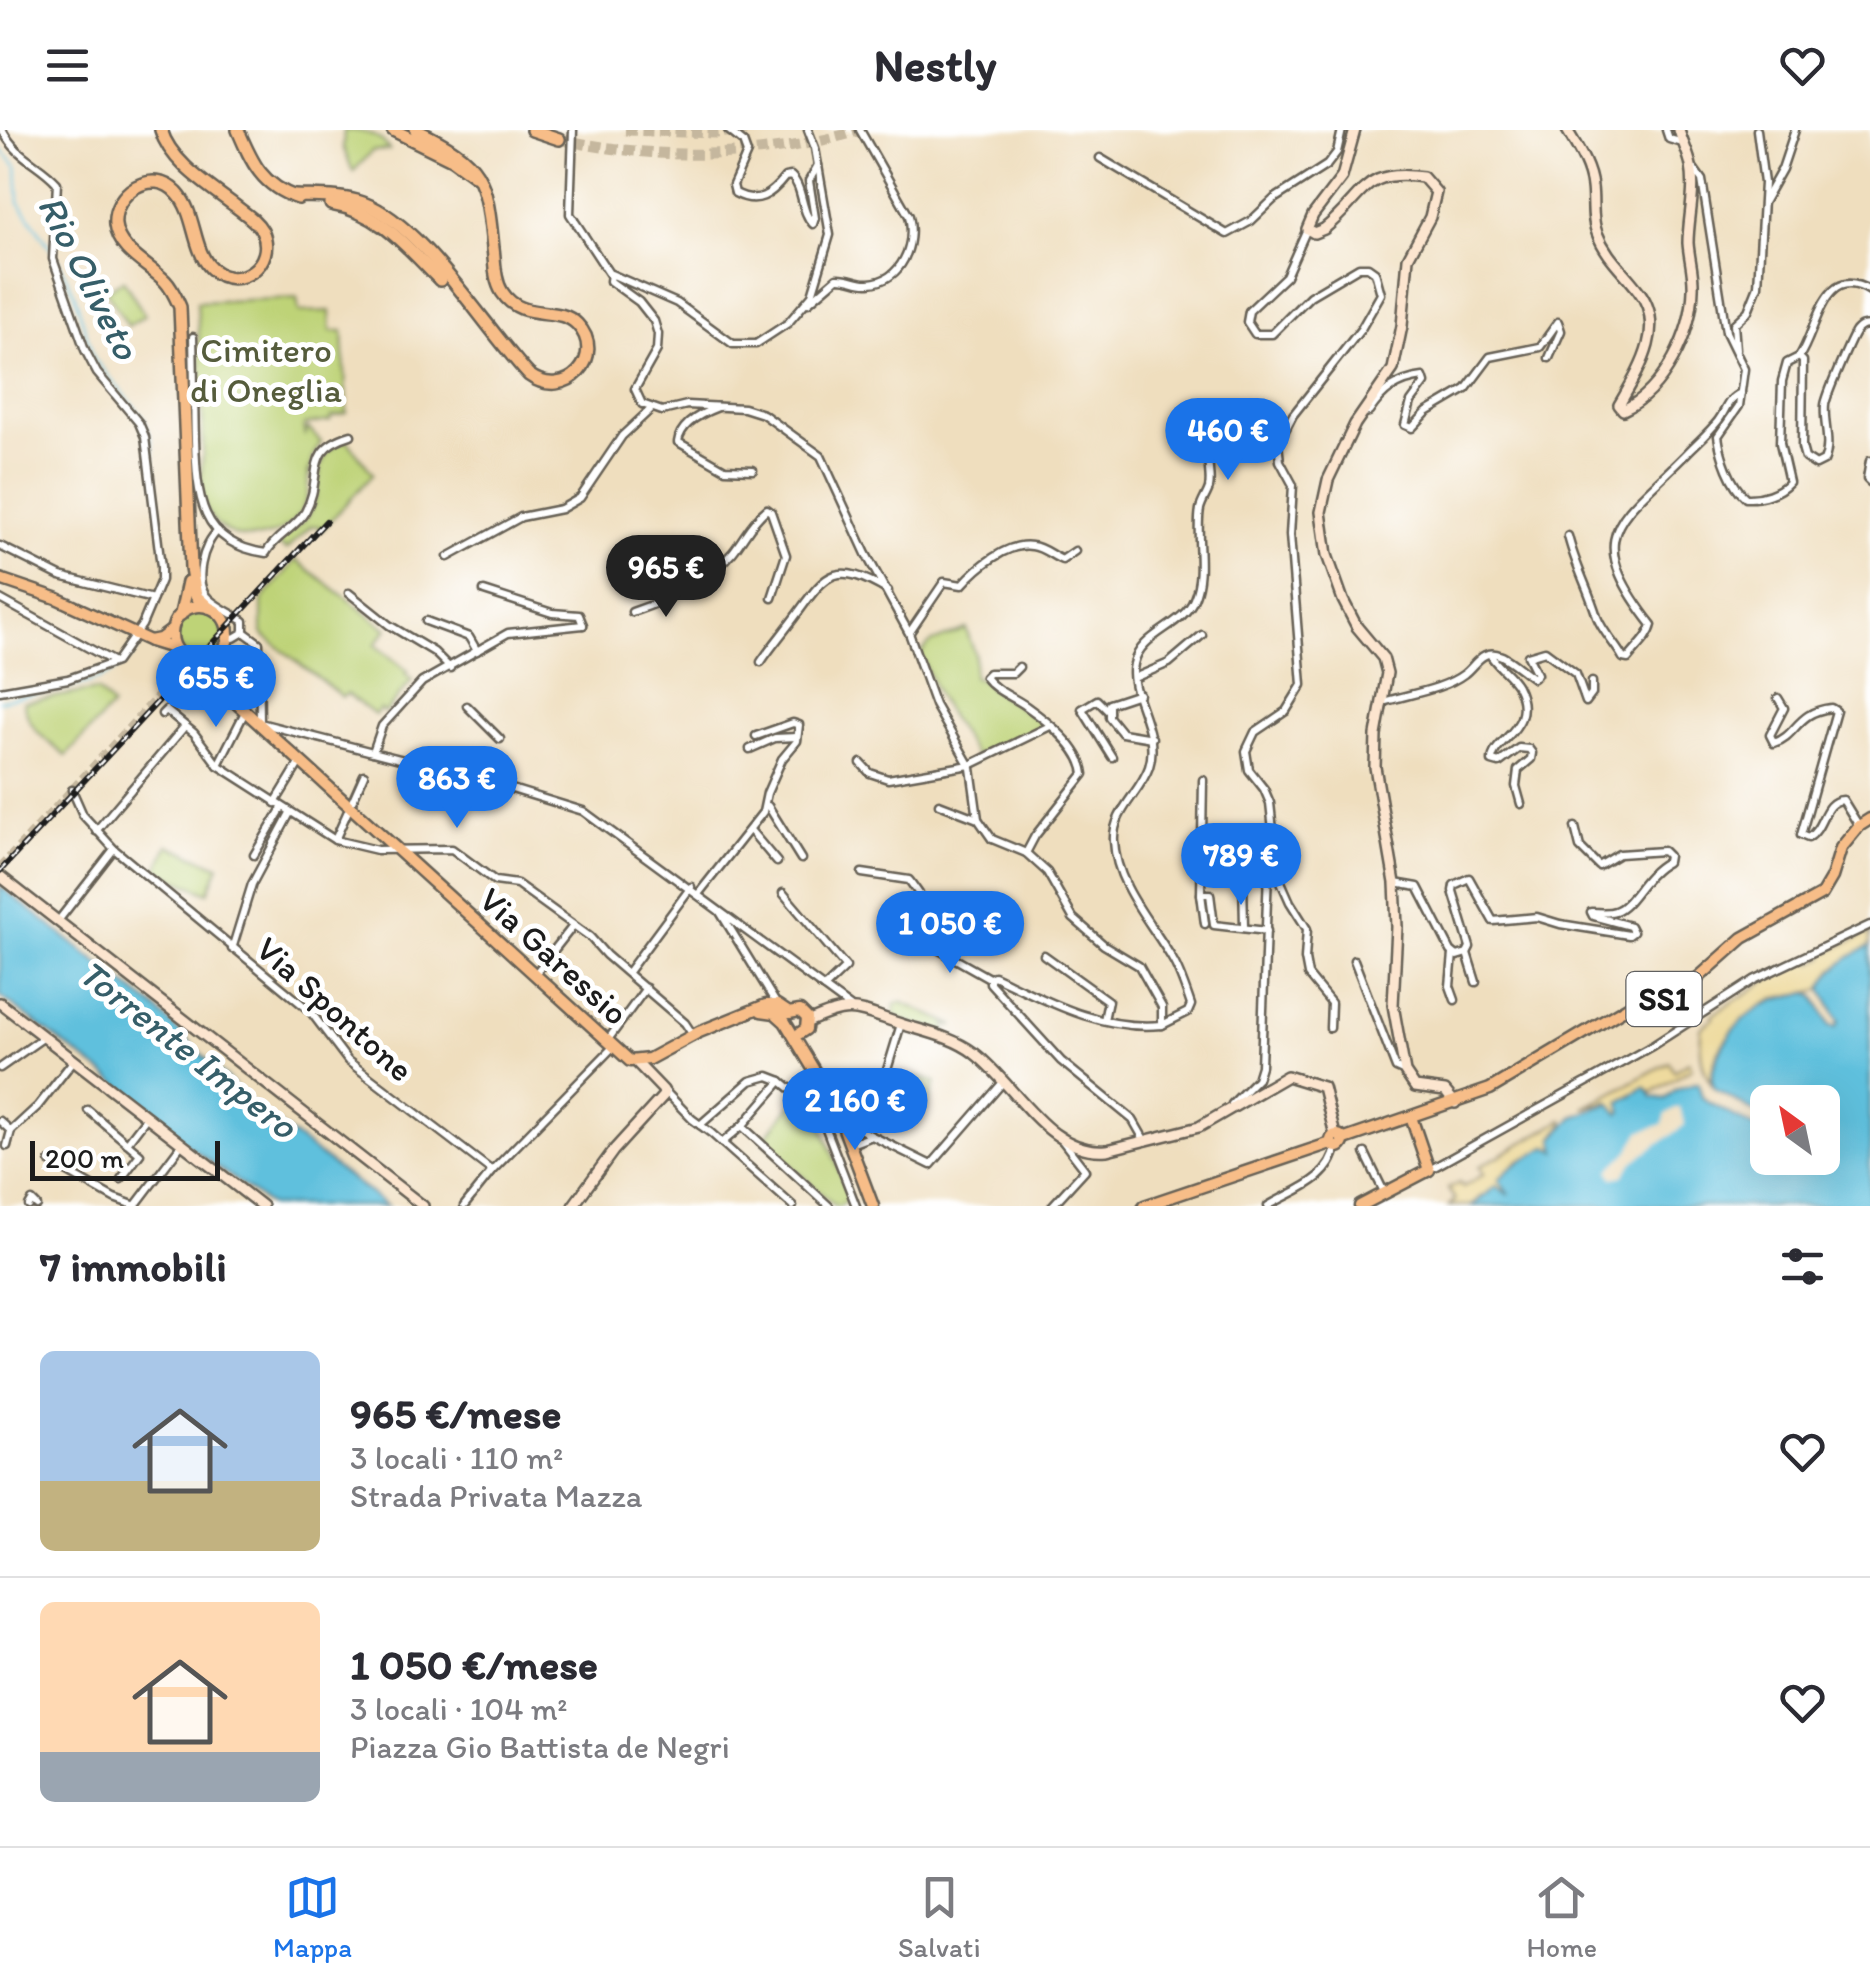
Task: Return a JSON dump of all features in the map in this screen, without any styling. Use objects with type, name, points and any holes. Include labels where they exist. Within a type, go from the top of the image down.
[{"type":"highway","points":[[161,130],[175,155],[254,221],[265,244],[261,262],[252,272],[226,278],[204,259],[185,207],[172,188],[155,182],[138,186],[126,194],[116,211],[120,240],[166,282],[180,307],[191,568],[196,596],[208,607]]},
{"type":"highway","points":[[238,130],[262,177],[275,188],[294,196],[347,199],[392,218],[538,380],[553,384],[574,376],[585,362],[586,343],[574,322],[526,311],[502,291],[495,270],[489,209],[480,181],[458,151],[416,130]]},
{"type":"highway","points":[[393,130],[452,159],[480,181]]},
{"type":"highway","points":[[532,130],[559,138]]},
{"type":"highway","points":[[182,614],[191,568]]},
{"type":"main road","points":[[1356,130],[1342,177],[1306,229],[1314,233],[1324,229],[1373,179],[1423,177],[1436,192],[1430,217],[1408,258],[1398,354],[1389,378],[1362,412],[1328,480],[1321,516],[1327,556],[1343,600],[1362,634],[1383,658],[1387,672],[1376,735],[1375,767],[1395,883],[1397,927],[1392,1005],[1404,1072],[1415,1087],[1445,1090],[1455,1103]]},
{"type":"main road","points":[[1567,130],[1592,184],[1598,237],[1608,255],[1641,292],[1648,308],[1648,346],[1644,361],[1618,405],[1624,410],[1659,378],[1682,343],[1688,324],[1694,284],[1688,248],[1691,165],[1679,130]]},
{"type":"main road","points":[[0,579],[56,598],[198,662]]},
{"type":"main road","points":[[150,641],[166,636],[189,608],[208,607],[223,618],[228,636],[217,657],[215,681]]},
{"type":"main road","points":[[173,630],[182,663],[176,678],[198,662],[217,657]]},
{"type":"main road","name":"Via Garessio","points":[[198,662],[300,761],[610,1045],[638,1063],[663,1090]]},
{"type":"main road","name":"SS1","points":[[1144,1206],[1455,1103],[1512,1077],[1631,1005],[1681,993],[1743,938],[1822,894],[1841,848],[1858,826],[1870,819]]},
{"type":"main road","points":[[0,876],[423,1206]]},
{"type":"main road","points":[[0,1004],[262,1206]]},
{"type":"main road","points":[[777,1004],[796,1033],[829,1105],[866,1205]]},
{"type":"main road","name":"Via Garessio","points":[[638,1063],[692,1035],[777,1004]]},
{"type":"main road","points":[[796,1033],[808,1022],[850,1007],[961,1045],[1004,1081],[1060,1138],[1098,1151],[1199,1127],[1291,1076],[1323,1088],[1336,1141]]},
{"type":"main road","points":[[755,1010],[787,1018]]},
{"type":"main road","points":[[787,1018],[800,1011],[808,1022]]},
{"type":"main road","points":[[573,1206],[624,1137],[662,1099],[663,1090]]},
{"type":"main road","points":[[829,1105],[840,1118],[850,1144],[866,1205]]},
{"type":"main road","points":[[1361,1206],[1429,1170],[1410,1117]]},
{"type":"street","points":[[0,691],[68,680],[116,662],[154,599],[162,566],[145,438],[130,410],[97,373],[84,350],[54,260],[57,183],[28,162],[2,130]]},
{"type":"street","points":[[572,130],[570,214],[610,280],[639,302],[656,327],[657,350],[635,389],[642,404],[662,412],[687,405],[724,405],[763,414],[821,456],[866,554],[909,633],[935,705],[970,766],[978,820],[992,839],[1026,853],[1054,881],[1062,904],[1073,918],[1139,966],[1162,1007],[1163,1022]]},
{"type":"street","points":[[728,130],[743,142],[747,153],[733,185],[736,193],[762,198],[791,176],[797,181],[812,224],[816,220],[809,177],[818,164]]},
{"type":"street","points":[[806,304],[820,275],[830,235],[808,130]]},
{"type":"street","points":[[610,275],[668,298],[723,338],[746,346],[788,324],[831,280],[843,277],[874,282],[896,270],[906,257],[911,238],[908,216],[860,130]]},
{"type":"street","points":[[1100,158],[1227,234],[1327,165],[1337,152],[1342,130]]},
{"type":"street","points":[[1666,130],[1669,139],[1683,143]]},
{"type":"street","points":[[1736,352],[1734,324],[1748,310],[1758,286],[1763,202],[1757,130]]},
{"type":"street","points":[[1763,202],[1782,169],[1795,130]]},
{"type":"street","points":[[1691,165],[1702,180],[1726,332],[1744,369],[1739,406],[1718,436],[1721,457],[1746,498],[1783,489],[1789,482],[1780,443],[1784,368],[1799,357],[1827,296],[1848,282],[1870,291]]},
{"type":"street","points":[[1228,1110],[1257,1079],[1262,1066],[1274,840],[1269,798],[1251,774],[1246,756],[1255,732],[1286,711],[1302,685],[1290,534],[1294,490],[1278,457],[1281,434],[1371,315],[1381,294],[1376,272],[1360,267],[1310,296],[1274,332],[1265,336],[1252,332],[1247,322],[1249,311],[1286,276],[1306,229]]},
{"type":"street","points":[[1362,412],[1369,412],[1394,385],[1423,376],[1425,383],[1407,414],[1406,425],[1412,428],[1426,412],[1466,388],[1490,357],[1540,347],[1558,322],[1561,331],[1550,358]]},
{"type":"street","points":[[1799,357],[1803,361],[1802,447],[1805,458],[1816,465],[1828,453],[1825,405],[1829,393],[1854,334],[1861,326],[1870,324]]},
{"type":"street","points":[[193,337],[196,482],[202,507],[218,531],[244,550],[266,553],[275,538],[304,515],[320,453],[330,442],[351,435]]},
{"type":"street","points":[[1568,536],[1576,568],[1597,608],[1598,618],[1626,660],[1652,627],[1624,582],[1612,541],[1614,531],[1635,502],[1714,427],[1730,398],[1742,392]]},
{"type":"street","points":[[724,405],[687,425],[678,442],[725,469],[753,470]]},
{"type":"street","points":[[448,557],[522,517],[562,510],[580,498],[622,436],[651,408]]},
{"type":"street","points":[[925,942],[990,978],[994,976],[1056,1006],[1104,1020],[1143,1027],[1188,1012],[1191,1004],[1174,963],[1129,890],[1114,838],[1116,824],[1148,768],[1152,738],[1134,678],[1134,665],[1140,652],[1193,604],[1200,557],[1200,512],[1209,488],[1211,450],[1223,439],[1250,432],[1281,434]]},
{"type":"street","points":[[1870,461],[1870,482]]},
{"type":"street","points":[[632,612],[662,602],[710,573],[767,510],[772,512],[786,555],[772,598]]},
{"type":"street","points":[[218,531],[203,551],[202,588],[210,600],[246,624],[244,632],[234,638],[228,636]]},
{"type":"street","points":[[0,546],[39,568],[72,580],[154,599]]},
{"type":"street","points":[[909,633],[944,582],[962,585],[1004,552],[1031,546],[1062,560],[1075,551]]},
{"type":"street","points":[[760,662],[824,580],[849,575],[889,592]]},
{"type":"street","points":[[374,752],[382,726],[422,682],[508,633],[583,625],[579,615],[552,613],[484,591]]},
{"type":"street","points":[[349,593],[389,626],[434,652],[446,671]]},
{"type":"street","points":[[0,600],[116,662]]},
{"type":"street","points":[[426,621],[469,636],[477,651]]},
{"type":"street","points":[[244,632],[260,642],[260,722],[578,808],[850,1007]]},
{"type":"street","points":[[1134,678],[1169,663],[1202,635]]},
{"type":"street","points":[[1383,702],[1453,680],[1466,672],[1476,658],[1491,656],[1502,656],[1534,678],[1537,674],[1528,656],[1546,651],[1576,674],[1586,702],[1592,694],[1592,682]]},
{"type":"street","points":[[1491,656],[1516,684],[1522,709],[1518,727],[1493,752],[1492,761],[1499,763],[1519,748],[1532,753],[1531,759],[1518,770],[1516,786],[1521,804]]},
{"type":"street","points":[[1019,667],[1013,673],[989,673],[985,677],[1050,726],[1079,757],[1084,774],[1026,853]]},
{"type":"street","points":[[1139,694],[1109,704],[1109,712],[1122,734],[1152,738]]},
{"type":"street","points":[[1778,698],[1784,708],[1770,736],[1774,742],[1783,739],[1813,711],[1831,708],[1836,714],[1802,835],[1808,838],[1815,834],[1830,805],[1838,800],[1844,800],[1858,826]]},
{"type":"street","points":[[1109,712],[1097,700],[1082,710],[1112,757]]},
{"type":"street","points":[[467,706],[500,739]]},
{"type":"street","points":[[162,714],[166,710],[186,726],[218,765],[335,840],[365,848],[452,849],[482,874],[517,884],[590,937],[684,1023],[692,1035]]},
{"type":"street","points":[[218,765],[246,710]]},
{"type":"street","points":[[699,894],[765,806],[766,793],[782,758],[796,744],[799,725],[796,722],[756,736]]},
{"type":"street","points":[[96,830],[186,726]]},
{"type":"street","points":[[861,764],[870,774],[888,779],[970,766],[1050,726]]},
{"type":"street","points":[[750,749],[774,738],[798,737]]},
{"type":"street","points":[[232,949],[252,884],[300,761]]},
{"type":"street","points":[[335,840],[364,775]]},
{"type":"street","points":[[1204,780],[1201,894],[1205,924]]},
{"type":"street","name":"Via Spontone","points":[[72,790],[83,815],[114,849],[310,1011],[348,1061],[492,1172]]},
{"type":"street","points":[[939,804],[978,820]]},
{"type":"street","points":[[765,806],[801,860]]},
{"type":"street","points":[[254,855],[282,808]]},
{"type":"street","points":[[1476,982],[1467,953],[1470,944],[1453,891],[1457,880],[1469,878],[1491,920],[1537,917],[1601,932],[1633,932],[1630,926],[1605,921],[1592,912],[1609,914],[1621,909],[1630,902],[1637,886],[1668,856],[1663,851],[1619,854],[1599,866],[1580,847],[1575,827]]},
{"type":"street","points":[[750,830],[777,862]]},
{"type":"street","points":[[58,921],[114,849]]},
{"type":"street","points":[[1271,858],[1290,902],[1308,929],[1308,976],[1331,1003],[1330,1028]]},
{"type":"street","points":[[862,873],[909,880],[933,915],[945,944],[943,950]]},
{"type":"street","points":[[1243,877],[1244,930]]},
{"type":"street","points":[[1395,883],[1418,887],[1453,954],[1450,986],[1456,1000]]},
{"type":"street","points":[[628,972],[691,888]]},
{"type":"street","points":[[783,893],[846,967],[824,988]]},
{"type":"street","points":[[1201,894],[1210,894],[1214,925],[1267,932]]},
{"type":"street","points":[[717,906],[777,1004]]},
{"type":"street","points":[[534,975],[574,926]]},
{"type":"street","points":[[1429,1170],[1652,1046],[1754,980],[1870,926]]},
{"type":"street","points":[[1453,954],[1467,953]]},
{"type":"street","points":[[1044,955],[1108,1001],[1104,1020]]},
{"type":"street","points":[[1354,960],[1396,1068],[1404,1072]]},
{"type":"street","points":[[990,978],[990,983],[1062,1061],[1133,1120],[1145,1141]]},
{"type":"street","points":[[464,1206],[610,1045],[646,988]]},
{"type":"street","points":[[700,1125],[750,1081],[768,1076],[829,1105],[873,1116],[901,1024]]},
{"type":"street","points":[[0,1068],[44,1037]]},
{"type":"street","points":[[7,1146],[11,1131],[38,1106],[74,1060]]},
{"type":"street","points":[[722,1142],[742,1126],[781,1081]]},
{"type":"street","points":[[840,1118],[931,1165],[1004,1081]]},
{"type":"street","points":[[663,1090],[793,1206]]},
{"type":"street","points":[[88,1110],[140,1154],[121,1178]]},
{"type":"street","points":[[127,1143],[147,1117]]},
{"type":"street","points":[[0,1120],[11,1131]]},
{"type":"street","points":[[742,1126],[829,1206]]},
{"type":"street","points":[[850,1144],[872,1136]]},
{"type":"street","points":[[1052,1206],[1086,1170],[1060,1138]]},
{"type":"street","points":[[1268,1206],[1311,1184],[1330,1165],[1336,1141]]},
{"type":"street","points":[[50,1162],[136,1206],[182,1144]]},
{"type":"street","points":[[1365,1153],[1386,1195]]},
{"type":"street","points":[[29,1206],[32,1201],[37,1206]]},
{"type":"green space","points":[[344,130],[370,134],[389,150],[372,151],[353,172],[343,147]]},
{"type":"green space","points":[[123,280],[145,315],[128,326],[106,291]]},
{"type":"green space","name":"Cimitero di Oneglia","points":[[297,298],[299,312],[330,311],[331,331],[343,331],[347,413],[331,417],[330,421],[304,425],[305,436],[308,428],[321,442],[312,458],[310,474],[308,471],[304,504],[293,522],[266,536],[236,535],[211,518],[202,496],[197,302]]},
{"type":"green space","points":[[347,440],[373,474],[321,531],[319,526],[311,526],[286,550],[275,542],[308,516],[327,453]]},
{"type":"green space","points":[[296,560],[387,629],[375,645],[408,671],[405,674],[412,680],[385,713],[380,709],[375,715],[347,694],[342,697],[262,634],[262,600]]},
{"type":"green space","points":[[200,611],[217,618],[224,635],[217,652],[200,659],[183,652],[176,635],[183,618]]},
{"type":"green space","points":[[966,629],[975,654],[973,677],[982,679],[1046,726],[975,756],[942,704],[920,654],[930,643]]},
{"type":"green space","points":[[97,690],[112,706],[66,756],[34,727],[23,702]]},
{"type":"green space","points":[[168,845],[219,866],[208,893],[157,871]]},
{"type":"green space","points":[[901,1002],[954,1025],[946,1024],[946,1034],[894,1018],[895,1005]]},
{"type":"green space","points":[[916,1076],[936,1082],[927,1110],[907,1105]]},
{"type":"green space","points":[[795,1101],[818,1116],[849,1197],[840,1206],[835,1206],[763,1140]]},
{"type":"sand","points":[[1870,932],[1870,946],[1833,970],[1822,989],[1776,999],[1742,1022],[1716,1057],[1711,1083],[1703,1063],[1701,1028],[1712,1015],[1766,981],[1825,957],[1825,953]]},
{"type":"sand","points":[[1669,1062],[1674,1071],[1689,1062],[1692,1068],[1651,1093],[1645,1087],[1623,1099],[1619,1115],[1608,1101],[1584,1108]]},
{"type":"sand","points":[[1563,1120],[1554,1138],[1557,1151],[1547,1148],[1519,1161],[1499,1179],[1509,1195],[1482,1196],[1472,1206],[1449,1206],[1455,1200],[1448,1189],[1459,1183],[1463,1187],[1484,1174],[1479,1167]]},
{"type":"water","name":"Torrente Impero","points":[[0,886],[153,1006],[254,1106],[387,1206],[270,1206],[159,1124],[145,1105],[0,996]]},
{"type":"water","points":[[1870,946],[1870,1206],[1472,1206],[1496,1186],[1509,1195],[1499,1180],[1515,1165],[1547,1147],[1557,1151],[1554,1138],[1573,1117],[1610,1103],[1619,1114],[1620,1102],[1645,1087],[1653,1097],[1665,1099],[1676,1089],[1698,1082],[1702,1097],[1708,1102],[1750,1125],[1750,1175],[1840,1175],[1840,1085],[1750,1085],[1750,1110],[1715,1089],[1712,1078],[1732,1032],[1767,1004],[1811,993],[1830,1026],[1836,1027],[1839,1021],[1822,989],[1848,958]]},
{"type":"pier","points":[[1680,1108],[1685,1125],[1633,1162],[1623,1176],[1613,1178],[1609,1170],[1628,1152],[1640,1132],[1663,1124],[1666,1114]]},
{"type":"waterway","name":"Rio Oliveto","points":[[0,148],[17,167],[19,202],[51,249]]},
{"type":"waterway","name":"Rio Oliveto","points":[[56,256],[74,293],[94,359],[143,417],[151,440],[156,484]]},
{"type":"waterway","name":"Rio Oliveto","points":[[0,701],[95,680],[127,661],[139,646]]},
{"type":"tunnel","points":[[625,130],[746,130]]},
{"type":"tunnel","points":[[559,139],[635,151],[711,154],[786,147],[861,130]]},
{"type":"tunnel","points":[[0,868],[176,677]]},
{"type":"railway","points":[[0,871],[326,521]]}]
